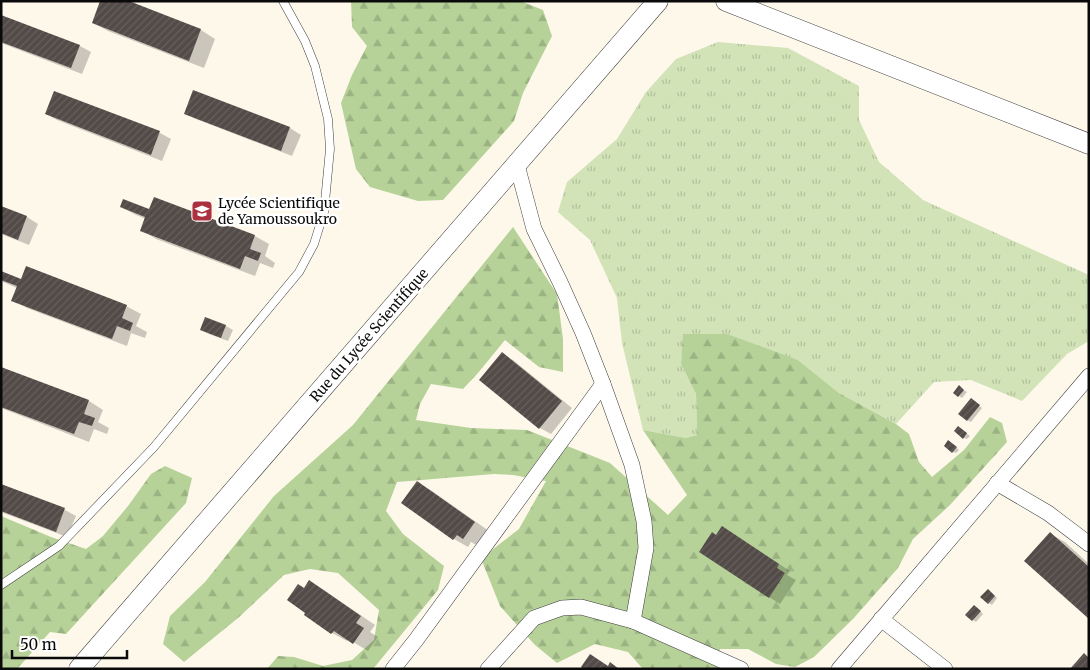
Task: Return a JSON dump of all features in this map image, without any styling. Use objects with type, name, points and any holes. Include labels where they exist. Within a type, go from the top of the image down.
[{"type":"street","name":"Rue du Lycée Scientifique","points":[[79,669],[658,1]]},
{"type":"street","points":[[726,1],[1089,144]]},
{"type":"street","points":[[517,165],[534,229],[583,333],[632,465],[644,521],[646,548],[633,621]]},
{"type":"street","points":[[839,669],[1089,376]]},
{"type":"street","points":[[393,669],[603,384]]},
{"type":"street","points":[[997,483],[1048,512],[1089,544]]},
{"type":"street","points":[[488,669],[534,618],[562,608],[581,607],[633,621],[741,669]]},
{"type":"street","points":[[881,619],[945,669]]},
{"type":"lane","points":[[1,585],[59,546],[154,447],[299,272],[314,244],[324,212],[330,149],[328,119],[315,66],[305,41],[283,1]]},
{"type":"green space","points":[[351,1],[520,1],[543,10],[552,36],[523,93],[514,121],[443,200],[418,201],[370,187],[356,169],[341,103],[352,75],[367,46],[352,27]]},
{"type":"green space","points":[[718,42],[788,48],[859,86],[859,120],[879,162],[923,200],[1089,275],[1089,341],[1067,354],[1022,401],[971,380],[934,382],[896,424],[839,393],[798,360],[684,334],[681,364],[696,394],[697,435],[686,438],[643,430],[622,343],[617,298],[590,240],[558,212],[567,182],[617,139],[646,92],[676,59]]},
{"type":"green space","points":[[513,227],[557,294],[563,339],[563,372],[539,367],[505,340],[463,389],[431,384],[420,404],[416,420],[471,428],[527,430],[610,463],[668,515],[687,495],[643,430],[686,438],[697,435],[696,394],[681,364],[683,334],[727,334],[798,360],[839,393],[896,424],[909,434],[919,462],[932,477],[964,450],[990,417],[1002,423],[1007,442],[950,505],[913,539],[898,568],[853,619],[814,657],[795,667],[776,664],[748,649],[720,649],[718,667],[722,669],[643,669],[628,652],[595,644],[557,663],[535,645],[500,606],[482,561],[488,553],[519,529],[546,481],[513,475],[494,474],[397,482],[386,511],[403,534],[444,566],[438,590],[373,669],[267,669],[278,656],[294,657],[323,666],[352,660],[374,640],[379,610],[338,573],[310,569],[284,575],[238,618],[184,662],[163,644],[170,616],[205,582],[274,496],[353,425]]},
{"type":"green space","points":[[165,466],[192,478],[186,503],[66,634],[50,632],[17,669],[1,669],[1,516],[86,549],[103,536],[151,474]]},
{"type":"building","points":[[100,1],[129,1],[201,29],[189,61],[92,23]]},
{"type":"building","points":[[1,15],[80,45],[71,68],[1,42]]},
{"type":"building","points":[[193,90],[290,127],[281,151],[184,114]]},
{"type":"building","points":[[54,91],[160,131],[151,155],[45,114]]},
{"type":"building","points":[[154,197],[255,235],[250,249],[261,253],[258,261],[245,256],[240,269],[140,231],[145,217],[120,207],[123,199],[149,209]]},
{"type":"building","points":[[1,206],[27,216],[18,240],[1,233]]},
{"type":"building","points":[[26,266],[127,305],[122,318],[133,323],[130,331],[117,326],[112,339],[11,301],[17,286],[1,280],[1,271],[21,279]]},
{"type":"building","points":[[205,317],[226,325],[221,338],[200,330]]},
{"type":"building","points":[[502,352],[562,401],[539,429],[479,380]]},
{"type":"building","points":[[1,367],[89,400],[84,414],[95,418],[92,426],[79,422],[74,434],[1,407]]},
{"type":"building","points":[[959,385],[964,390],[958,397],[953,393]]},
{"type":"building","points":[[971,398],[980,405],[967,421],[958,414]]},
{"type":"building","points":[[958,426],[967,433],[963,439],[954,431]]},
{"type":"building","points":[[948,440],[957,447],[952,453],[944,446]]},
{"type":"building","points":[[417,481],[475,522],[463,539],[457,535],[453,540],[401,503]]},
{"type":"building","points":[[1,484],[65,508],[56,532],[1,511]]},
{"type":"building","points":[[722,526],[779,564],[777,568],[785,573],[769,598],[699,552],[712,532],[716,535]]},
{"type":"building","points":[[1050,532],[1089,567],[1089,619],[1024,561]]},
{"type":"building","points":[[309,580],[361,616],[356,623],[364,628],[353,644],[334,631],[331,634],[287,600],[298,584],[304,588]]},
{"type":"building","points":[[988,589],[995,596],[988,604],[980,597]]},
{"type":"building","points":[[974,605],[981,611],[972,621],[965,615]]},
{"type":"building","points":[[1084,653],[1089,658],[1089,669],[1070,669]]},
{"type":"building","points":[[590,654],[608,666],[610,662],[619,669],[583,669],[581,667]]},
{"type":"place","name":"Lycée Scientifique de Yamoussoukro","points":[[202,211]]}]
